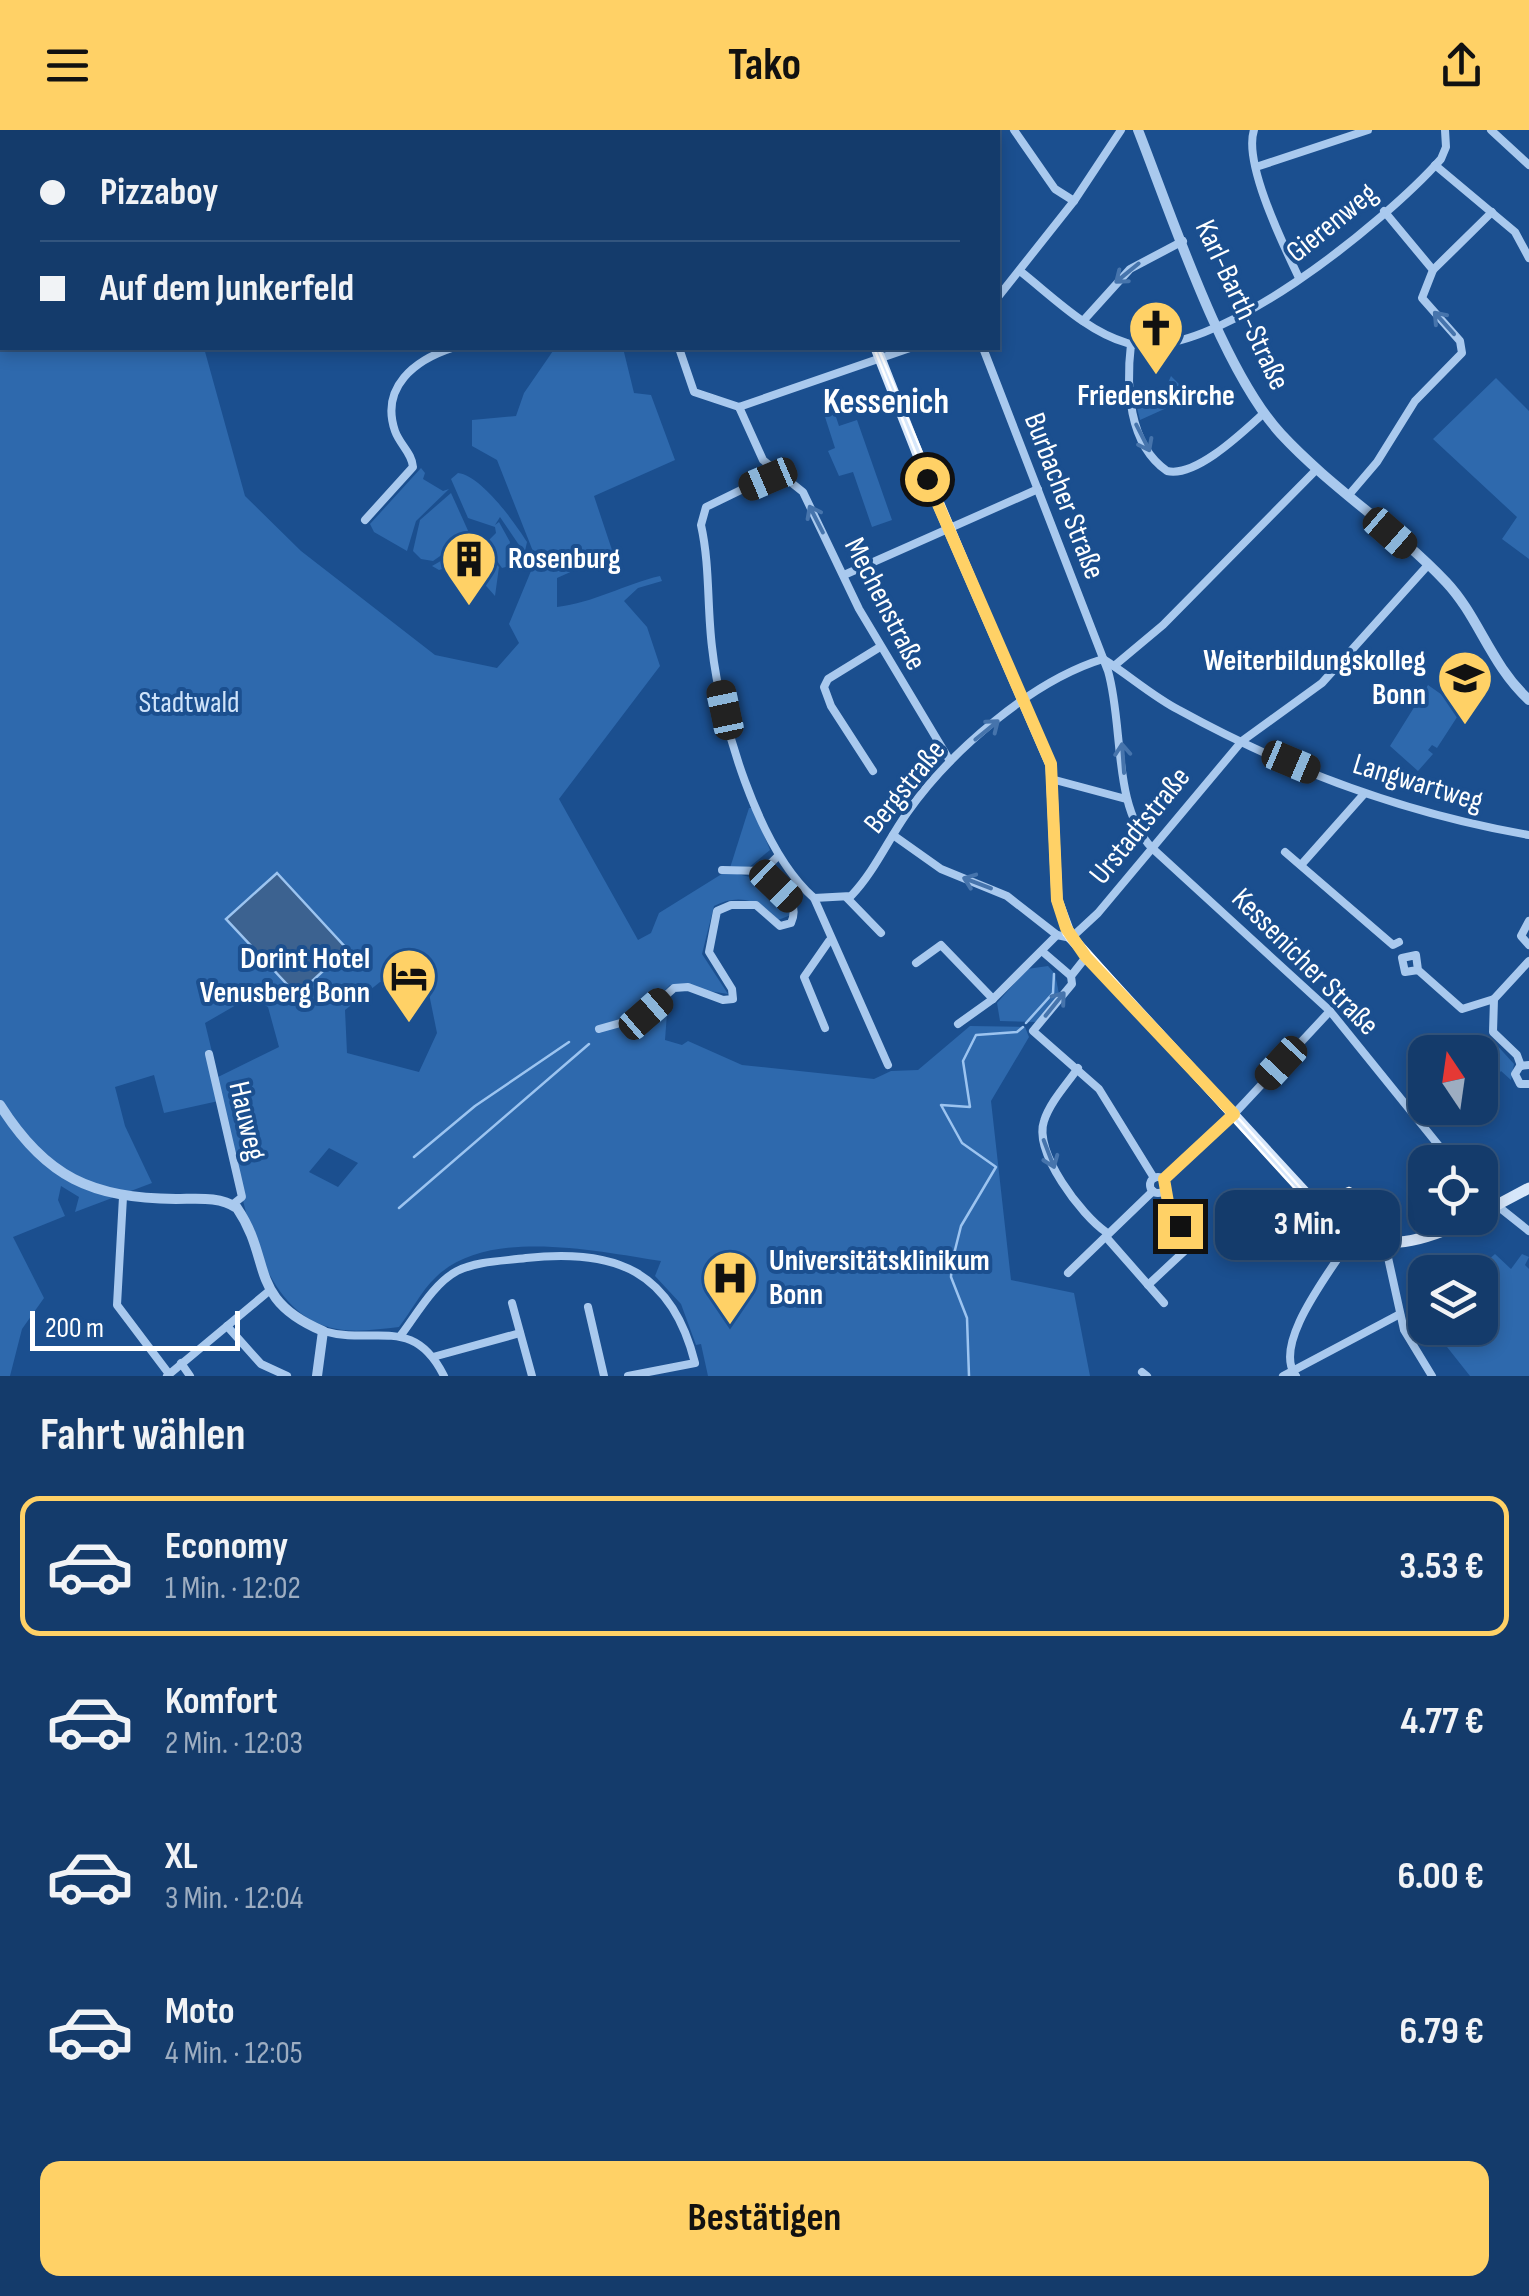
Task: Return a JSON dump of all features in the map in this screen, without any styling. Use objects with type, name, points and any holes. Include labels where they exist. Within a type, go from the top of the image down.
[{"type":"main road","points":[[878,353],[1055,780],[1057,900],[1064,937],[1234,1114],[1313,1204],[1352,1235],[1385,1244],[1429,1235]]},
{"type":"main road","points":[[1498,1205],[1529,1188]]},
{"type":"street","points":[[1014,130],[1055,189],[1074,201]]},
{"type":"street","points":[[1000,295],[1074,201],[1121,130]]},
{"type":"street","name":"Karl-Barth-Straße","points":[[1138,130],[1219,329],[1264,413],[1317,469],[1452,588],[1492,658],[1529,700]]},
{"type":"street","points":[[1254,130],[1251,145],[1256,166],[1299,278]]},
{"type":"street","points":[[1256,166],[1368,130]]},
{"type":"street","points":[[1490,130],[1529,166]]},
{"type":"street","points":[[1446,131],[1446,147],[1436,164],[1463,192],[1514,232],[1529,258]]},
{"type":"street","name":"Gierenweg","points":[[1131,344],[1167,343],[1219,329],[1299,278],[1436,164]]},
{"type":"street","points":[[1384,211],[1433,270]]},
{"type":"street","points":[[1348,496],[1377,462],[1415,401],[1462,353],[1460,340],[1422,294],[1433,270],[1492,212]]},
{"type":"street","points":[[1083,321],[1130,268],[1184,240]]},
{"type":"street","points":[[1020,271],[1083,321],[1131,344],[1128,384],[1134,420],[1154,460],[1168,471],[1175,473],[1210,456],[1264,413]]},
{"type":"street","points":[[364,520],[414,467],[395,431],[392,403],[401,378],[420,355],[436,350]]},
{"type":"street","points":[[680,350],[694,392],[739,408],[878,353]]},
{"type":"street","name":"Burbacher Straße","points":[[985,350],[1103,659]]},
{"type":"street","name":"Mechenstraße","points":[[739,408],[760,455],[802,492],[880,646],[950,761]]},
{"type":"street","points":[[1114,666],[1163,626],[1317,469]]},
{"type":"street","points":[[778,472],[710,504],[701,520],[716,671],[736,746],[778,856],[814,898],[888,1064]]},
{"type":"street","points":[[844,575],[1038,489]]},
{"type":"street","name":"Urstadtstraße","points":[[958,1024],[994,999],[1036,954],[1064,937],[1152,848],[1242,741],[1322,683],[1428,566]]},
{"type":"street","points":[[873,771],[824,687],[828,679],[880,646]]},
{"type":"street","name":"Langwartweg","points":[[1103,659],[1174,708],[1364,794],[1446,820],[1529,835]]},
{"type":"street","name":"Bergstraße","points":[[847,898],[950,761],[1025,702],[1079,666],[1103,659]]},
{"type":"street","name":"Kessenicher Straße","points":[[1103,659],[1118,711],[1126,799],[1132,822],[1152,848],[1330,1012],[1438,1145]]},
{"type":"street","points":[[1055,780],[1126,799]]},
{"type":"street","points":[[1301,865],[1364,794]]},
{"type":"street","points":[[893,834],[942,868],[1007,896],[1064,937]]},
{"type":"street","points":[[1285,852],[1393,945],[1399,942]]},
{"type":"street","points":[[764,871],[778,856]]},
{"type":"street","points":[[599,1028],[642,1016],[674,988],[688,987],[723,1000],[734,999],[709,952],[717,911],[756,905],[780,926],[791,922],[796,912],[794,904],[764,871],[722,870]]},
{"type":"street","points":[[814,898],[847,898],[882,933]]},
{"type":"street","points":[[1529,921],[1521,936],[1529,945]]},
{"type":"street","points":[[826,1028],[804,977],[830,937]]},
{"type":"street","points":[[916,963],[941,945],[994,999]]},
{"type":"street","points":[[1044,952],[1071,976],[1072,984],[1033,1031],[1078,1068],[1106,1098],[1154,1178],[1152,1191],[1068,1273]]},
{"type":"street","points":[[1071,976],[1086,957]]},
{"type":"street","points":[[1418,970],[1459,1008],[1494,999],[1529,961]]},
{"type":"street","points":[[1494,999],[1491,1028],[1525,1066],[1516,1071],[1516,1080],[1529,1084]]},
{"type":"street","points":[[1148,1285],[1192,1244],[1164,1191],[1164,1179],[1234,1114],[1330,1012]]},
{"type":"street","name":"Hauweg","points":[[209,1054],[237,1201]]},
{"type":"street","points":[[1078,1068],[1046,1116],[1043,1138],[1063,1184],[1164,1303]]},
{"type":"street","points":[[0,1105],[19,1134],[49,1165],[79,1184],[123,1197],[237,1201],[269,1291],[296,1317],[323,1331],[345,1336],[401,1335],[420,1343],[434,1357],[444,1376]]},
{"type":"street","points":[[1154,1178],[1164,1179]]},
{"type":"street","points":[[1152,1191],[1164,1191]]},
{"type":"street","points":[[123,1197],[116,1306],[168,1375],[269,1291]]},
{"type":"street","points":[[1498,1209],[1529,1231]]},
{"type":"street","points":[[1352,1235],[1306,1306],[1289,1359],[1290,1374],[1400,1314]]},
{"type":"street","points":[[1385,1244],[1406,1336],[1432,1376]]},
{"type":"street","points":[[401,1335],[441,1282],[456,1271],[560,1255],[614,1262],[649,1279],[679,1315],[695,1363],[628,1376]]},
{"type":"street","points":[[512,1303],[532,1376]]},
{"type":"street","points":[[588,1307],[604,1376]]},
{"type":"street","points":[[227,1326],[256,1359],[287,1376]]},
{"type":"street","points":[[317,1376],[323,1331]]},
{"type":"street","points":[[434,1357],[520,1333]]},
{"type":"street","points":[[181,1363],[190,1376]]},
{"type":"green space","name":"Stadtwald","points":[[0,350],[205,350],[245,496],[301,551],[435,655],[497,668],[519,643],[509,624],[536,559],[497,460],[472,446],[472,420],[516,416],[524,393],[554,350],[623,350],[634,393],[651,395],[675,460],[594,496],[613,553],[557,578],[557,607],[660,576],[662,581],[638,588],[624,601],[647,627],[660,666],[559,799],[638,940],[651,933],[659,913],[725,872],[775,888],[788,904],[791,915],[778,920],[757,903],[740,899],[714,906],[702,954],[728,994],[670,985],[653,1003],[667,1013],[665,1040],[682,1045],[688,1041],[742,1065],[874,1079],[891,1071],[918,1070],[970,1026],[1025,1027],[1029,1037],[991,1101],[1011,1280],[1074,1293],[1090,1376],[708,1376],[701,1344],[696,1345],[681,1304],[655,1276],[661,1261],[544,1246],[484,1252],[458,1262],[436,1277],[399,1327],[337,1329],[307,1318],[284,1297],[266,1269],[243,1200],[223,1100],[164,1113],[154,1075],[115,1087],[125,1126],[152,1183],[75,1212],[79,1197],[61,1186],[58,1200],[65,1216],[13,1237],[44,1298],[22,1329],[10,1376],[0,1376]],"holes":[[[425,974],[437,1033],[419,1072],[347,1053],[345,1010],[380,982]],[[250,997],[268,1007],[279,1047],[218,1077],[205,1023]],[[329,1148],[358,1163],[338,1187],[309,1172]]]},
{"type":"green space","points":[[1171,376],[1180,385],[1182,401],[1140,420],[1134,396],[1142,389],[1163,394]]},
{"type":"green space","points":[[1496,378],[1529,411],[1529,559],[1502,539],[1517,517],[1433,439]]},
{"type":"green space","points":[[835,414],[839,426],[857,420],[892,520],[872,527],[853,472],[839,476],[828,451],[835,448],[825,417]]},
{"type":"green space","points":[[421,468],[425,473],[423,479],[443,491],[449,489],[416,521],[407,551],[374,532],[370,524]]},
{"type":"green space","points":[[458,473],[477,482],[515,524],[527,542],[523,560],[519,562],[519,545],[500,517],[495,525],[499,522],[510,542],[508,550],[517,558],[514,565],[502,568],[485,544],[496,533],[495,527],[468,518],[451,479]]},
{"type":"green space","points":[[451,493],[470,535],[433,561],[421,559],[413,551],[420,520]]},
{"type":"green space","points":[[474,542],[499,567],[495,596],[465,562],[439,570],[432,566]]},
{"type":"green space","points":[[1474,672],[1483,677],[1437,748],[1432,745],[1428,750],[1433,754],[1418,771],[1390,746],[1428,685],[1455,704]]},
{"type":"green space","points":[[749,808],[753,808],[770,850],[747,869],[730,868]]},
{"type":"green space","points":[[1048,966],[1055,974],[1059,994],[1038,1022],[1000,1021],[997,1003],[1027,969]]},
{"type":"green space","points":[[1498,1046],[1514,1064],[1511,1080],[1501,1071],[1498,1075]]},
{"type":"green space","points":[[1344,1191],[1362,1197],[1364,1212],[1358,1221],[1349,1224],[1332,1210],[1335,1206],[1329,1199]]},
{"type":"green space","points":[[1522,1254],[1529,1257],[1525,1265],[1529,1269],[1529,1376],[1470,1376],[1445,1345],[1498,1345],[1498,1257],[1511,1269]]},
{"type":"shaded area","points":[[277,873],[347,949],[297,995],[226,919]]},
{"type":"waterway","points":[[1026,1023],[1053,993],[1054,974]]},
{"type":"waterway","points":[[969,1376],[967,1318],[951,1277],[952,1262],[961,1226],[996,1167],[962,1143],[941,1105],[970,1107],[963,1061],[976,1035],[1017,1032],[1023,1027]]},
{"type":"waterway","points":[[414,1157],[475,1106],[569,1042]]},
{"type":"waterway","points":[[399,1208],[589,1044]]},
{"type":"tram line","points":[[875,350],[934,499],[1050,765],[1055,906],[1064,935],[1320,1216],[1340,1226],[1358,1223],[1367,1209],[1362,1194],[1349,1188],[1321,1199],[1305,1193],[1068,927],[1060,902],[1053,764],[879,350]]},
{"type":"place","name":"Friedenskirche","points":[[1156,377]]},
{"type":"place","name":"Rosenburg","points":[[469,608]]},
{"type":"place","name":"Weiterbildungskolleg Bonn","points":[[1465,727]]},
{"type":"place","name":"Dorint Hotel Venusberg Bonn","points":[[409,1025]]},
{"type":"place","name":"Universitätsklinikum Bonn","points":[[730,1327]]},
{"type":"district","name":"Kessenich","points":[[886,402]]},
{"type":"route","points":[[927,479],[1051,764],[1055,780],[1057,900],[1066,928],[1086,957],[1234,1114],[1164,1179],[1169,1208],[1180,1226]]}]
